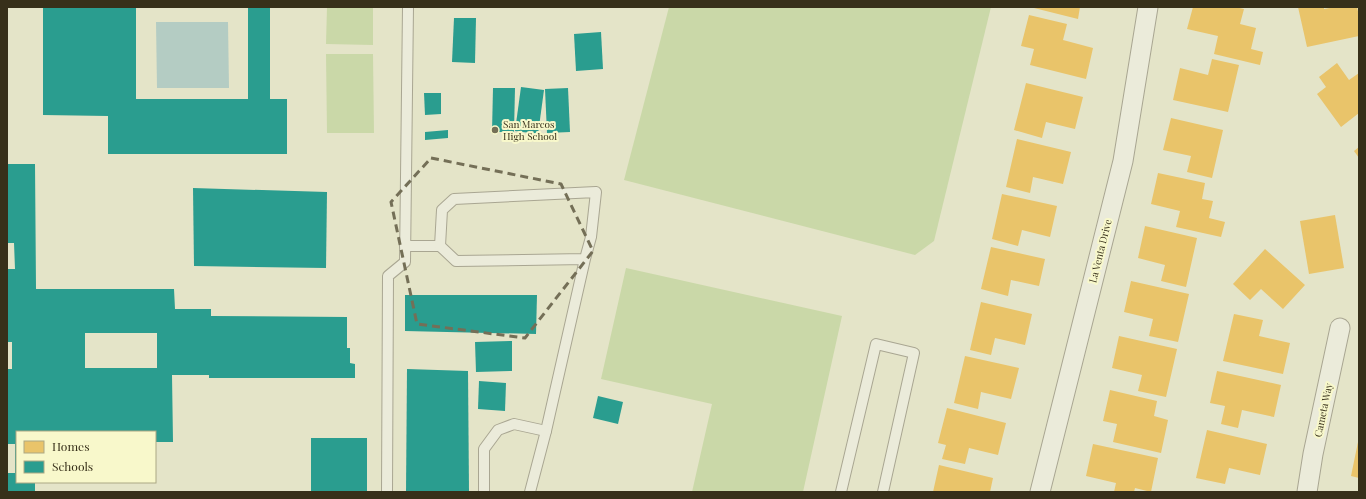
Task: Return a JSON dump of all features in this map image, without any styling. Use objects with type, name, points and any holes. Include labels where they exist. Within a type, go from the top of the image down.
[{"type":"street","name":"La Venta Drive","points":[[1040,492],[1123,161],[1148,7]]},
{"type":"street","name":"Cameta Way","points":[[1307,492],[1313,454],[1340,328]]},
{"type":"lane","points":[[387,492],[388,276],[405,262],[408,7]]},
{"type":"lane","points":[[440,246],[442,210],[454,199],[596,192],[591,237],[546,431],[530,492]]},
{"type":"lane","points":[[405,246],[440,246],[456,261],[585,259]]},
{"type":"lane","points":[[842,492],[876,344],[914,353],[883,492]]},
{"type":"lane","points":[[484,492],[484,449],[498,430],[514,424],[546,431]]},
{"type":"highlighted area","points":[[431,158],[561,184],[593,251],[525,338],[417,324],[391,202]]},
{"type":"green space","points":[[327,7],[373,7],[373,45],[326,44]]},
{"type":"green space","points":[[669,7],[991,7],[934,241],[915,255],[624,180]]},
{"type":"green space","points":[[326,54],[373,54],[374,133],[327,133]]},
{"type":"green space","points":[[626,268],[842,316],[803,492],[692,492],[712,404],[601,379]]},
{"type":"shaded area","points":[[156,22],[228,22],[229,88],[157,88]]},
{"type":"building: Homes","points":[[1030,7],[1080,7],[1078,19]]},
{"type":"building: Homes","points":[[1193,7],[1235,7],[1244,9],[1240,24],[1256,28],[1251,49],[1263,52],[1260,65],[1214,54],[1218,36],[1187,29]]},
{"type":"building: Homes","points":[[1298,7],[1324,7],[1324,9],[1335,7],[1357,7],[1359,16],[1359,36],[1307,47]]},
{"type":"building: Homes","points":[[1029,15],[1067,24],[1063,40],[1093,48],[1086,79],[1030,65],[1034,49],[1021,46]]},
{"type":"building: Homes","points":[[1212,59],[1239,65],[1228,112],[1173,100],[1180,68],[1208,75]]},
{"type":"building: Homes","points":[[1337,63],[1349,80],[1359,73],[1359,113],[1341,127],[1317,94],[1326,87],[1319,77]]},
{"type":"building: Homes","points":[[1026,83],[1083,97],[1075,129],[1046,122],[1042,138],[1014,130]]},
{"type":"building: Homes","points":[[1171,118],[1223,130],[1212,178],[1187,172],[1191,156],[1163,150]]},
{"type":"building: Homes","points":[[1017,139],[1071,152],[1063,184],[1033,177],[1030,193],[1006,187]]},
{"type":"building: Homes","points":[[1359,147],[1359,158],[1354,151]]},
{"type":"building: Homes","points":[[1158,173],[1205,183],[1202,199],[1213,201],[1209,218],[1225,222],[1221,237],[1176,227],[1180,211],[1151,204]]},
{"type":"building: Homes","points":[[1002,194],[1057,206],[1050,237],[1022,230],[1018,246],[992,239]]},
{"type":"building: Homes","points":[[1335,215],[1344,268],[1309,274],[1300,221]]},
{"type":"building: Homes","points":[[1145,226],[1197,238],[1186,287],[1161,281],[1165,265],[1138,258]]},
{"type":"building: Homes","points":[[991,247],[1045,259],[1039,286],[1011,280],[1008,296],[981,289]]},
{"type":"building: Homes","points":[[1265,249],[1305,285],[1283,309],[1261,289],[1250,300],[1233,284]]},
{"type":"building: Homes","points":[[1131,281],[1189,294],[1178,342],[1149,336],[1153,319],[1124,312]]},
{"type":"building: Homes","points":[[981,302],[1032,314],[1025,345],[995,338],[991,355],[970,350]]},
{"type":"building: Homes","points":[[1234,314],[1263,320],[1259,336],[1290,343],[1283,374],[1223,361]]},
{"type":"building: Homes","points":[[1119,336],[1177,349],[1166,397],[1138,391],[1142,375],[1112,368]]},
{"type":"building: Homes","points":[[965,356],[1019,368],[1011,399],[981,392],[978,409],[954,403]]},
{"type":"building: Homes","points":[[1217,371],[1281,385],[1274,417],[1242,410],[1238,428],[1221,424],[1225,406],[1210,403]]},
{"type":"building: Homes","points":[[1110,390],[1157,401],[1154,416],[1168,420],[1161,453],[1113,442],[1117,424],[1103,421]]},
{"type":"building: Homes","points":[[947,408],[1006,423],[998,455],[969,448],[965,464],[942,459],[946,445],[938,443]]},
{"type":"building: Homes","points":[[1207,430],[1267,444],[1260,475],[1229,468],[1225,484],[1196,478]]},
{"type":"building: Homes","points":[[1359,442],[1359,478],[1351,476]]},
{"type":"building: Homes","points":[[1093,444],[1158,458],[1151,492],[1135,488],[1134,492],[1114,492],[1116,483],[1086,476]]},
{"type":"building: Homes","points":[[939,465],[993,478],[990,492],[933,492]]},
{"type":"building: Schools","points":[[43,7],[136,7],[136,99],[248,99],[248,7],[270,7],[270,99],[287,99],[287,154],[108,154],[108,116],[43,115]]},
{"type":"building: Schools","points":[[454,18],[476,18],[475,63],[452,62]]},
{"type":"building: Schools","points":[[601,32],[603,69],[576,71],[574,34]]},
{"type":"building: Schools","points":[[521,87],[544,90],[538,134],[515,131]]},
{"type":"building: Schools","points":[[493,88],[515,88],[514,132],[492,132]]},
{"type":"building: Schools","points":[[568,88],[570,132],[547,133],[545,89]]},
{"type":"building: Schools","points":[[424,93],[441,93],[441,114],[425,115]]},
{"type":"building: Schools","points":[[448,130],[448,138],[425,140],[425,132]]},
{"type":"building: Schools","points":[[7,164],[35,164],[36,289],[174,289],[175,309],[211,309],[211,316],[347,317],[347,348],[350,348],[350,363],[355,364],[355,378],[209,378],[209,375],[172,375],[173,442],[156,442],[156,431],[16,431],[16,483],[35,483],[35,492],[7,492],[7,473],[15,473],[15,444],[7,444],[7,369],[12,369],[12,342],[7,342],[7,269],[15,269],[14,243],[7,243]],"holes":[[[85,333],[157,333],[157,368],[85,368]]]},
{"type":"building: Schools","points":[[193,188],[327,192],[326,268],[194,266]]},
{"type":"building: Schools","points":[[405,295],[537,295],[536,334],[405,331]]},
{"type":"building: Schools","points":[[512,341],[512,371],[476,372],[475,342]]},
{"type":"building: Schools","points":[[407,369],[468,371],[469,492],[406,492]]},
{"type":"building: Schools","points":[[479,381],[506,383],[505,411],[478,409]]},
{"type":"building: Schools","points":[[598,396],[623,402],[618,424],[593,418]]},
{"type":"building: Schools","points":[[311,438],[367,438],[367,492],[311,492]]},
{"type":"place","name":"San Marcos High School","points":[[495,130]]}]
